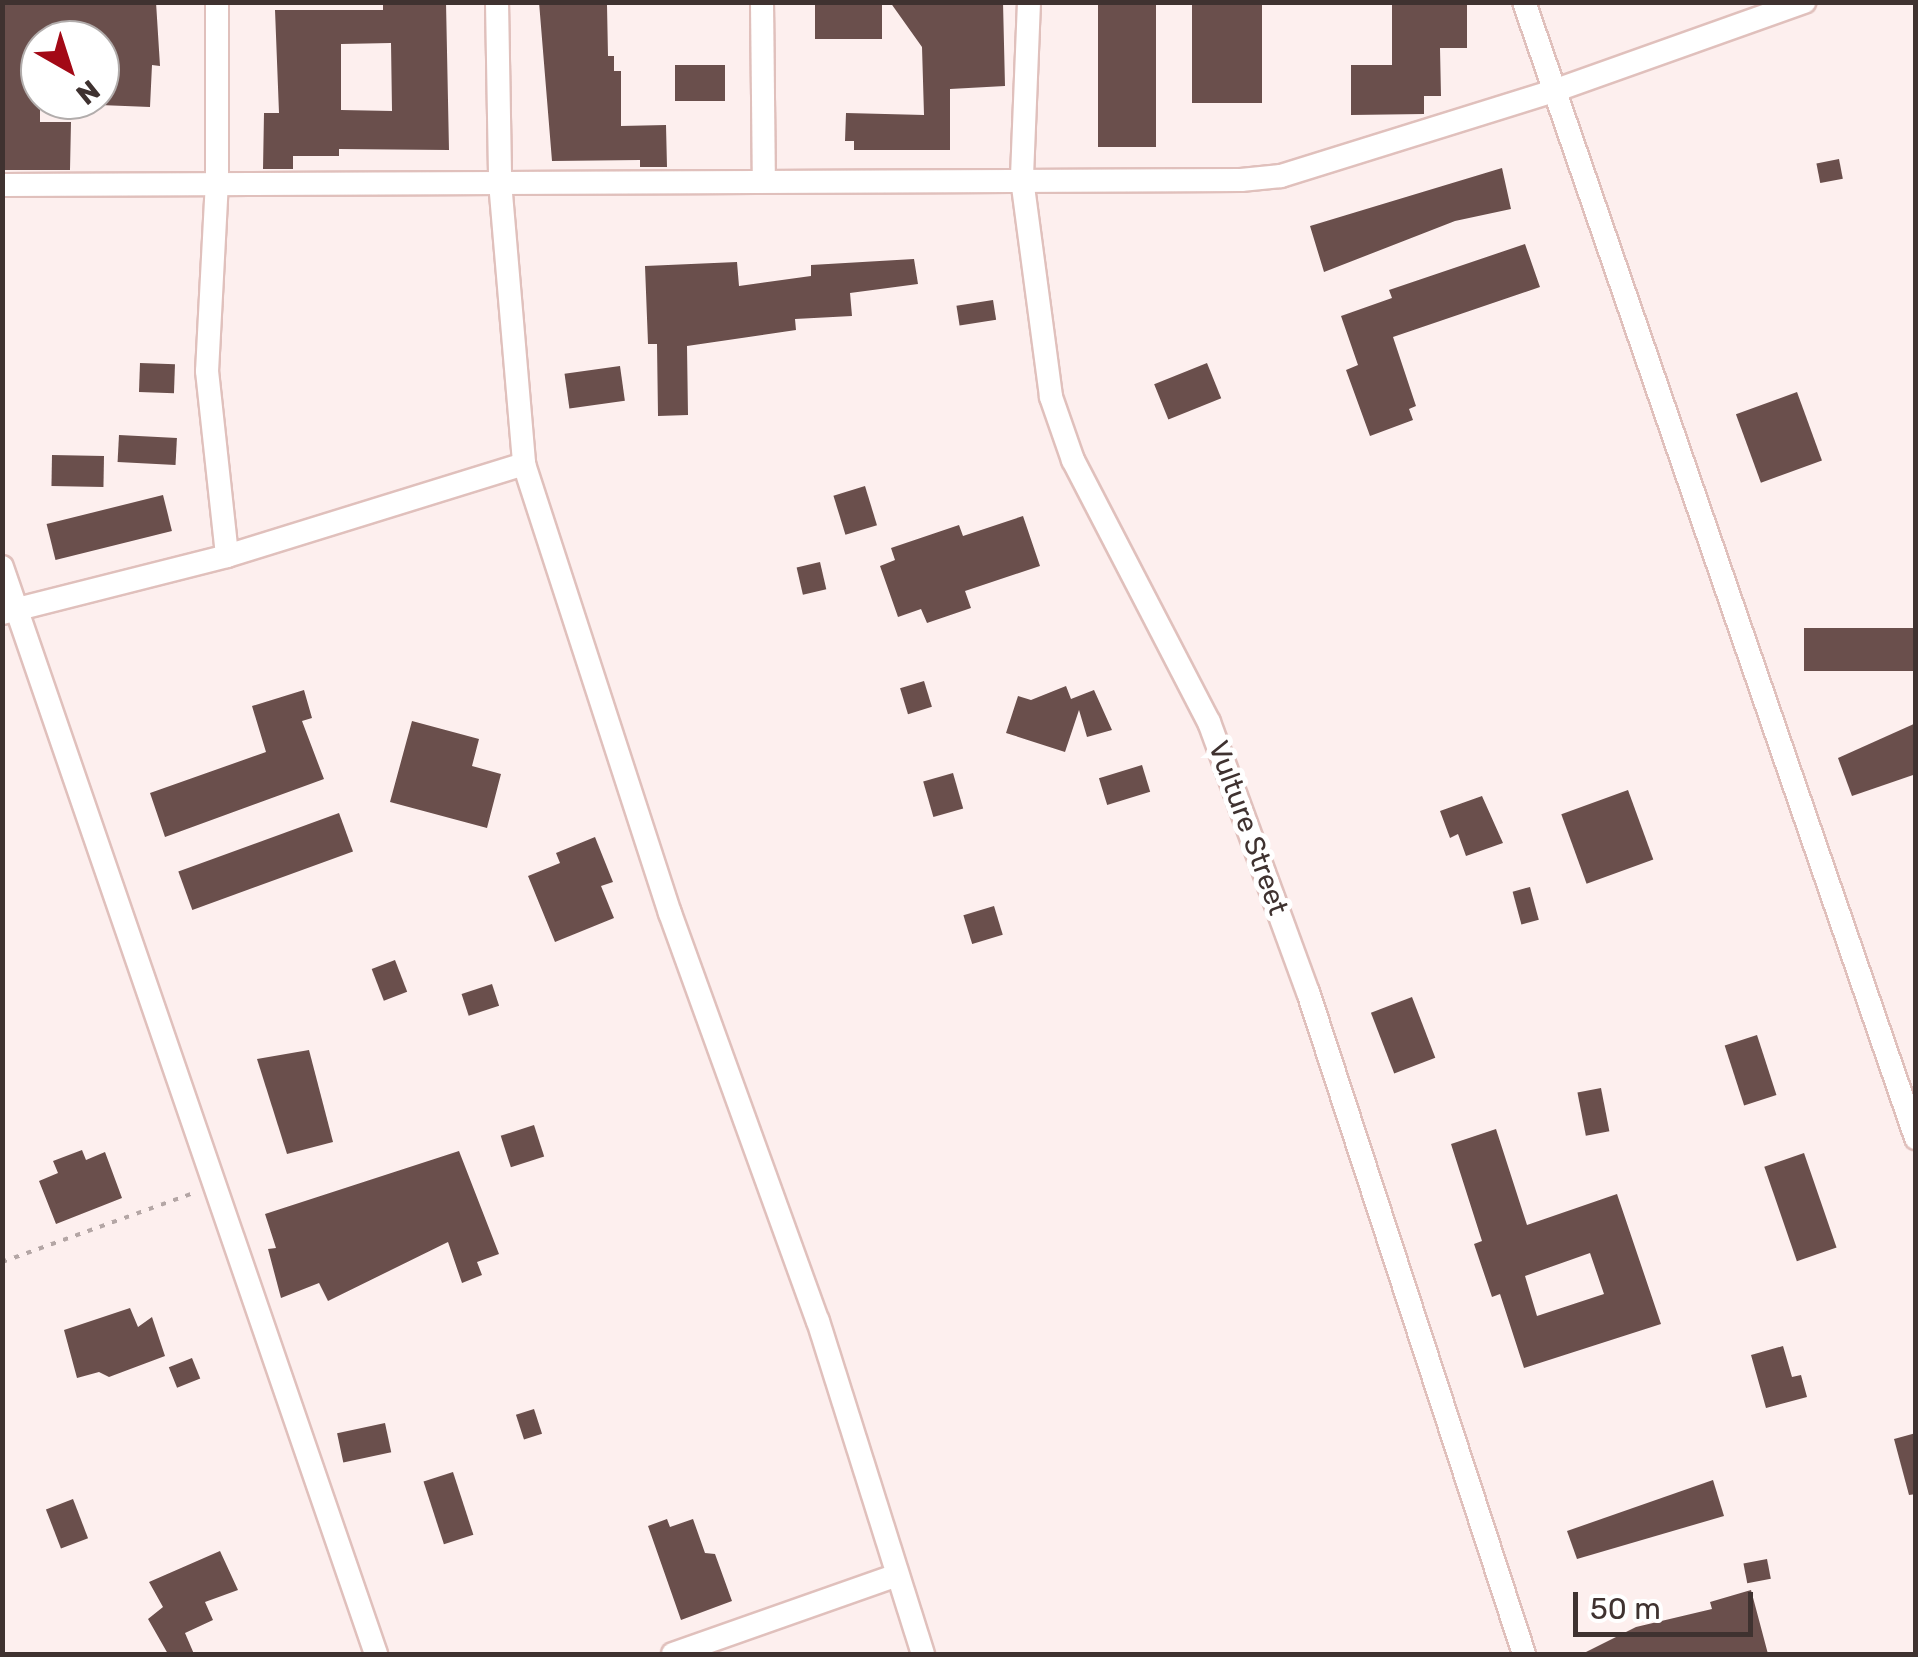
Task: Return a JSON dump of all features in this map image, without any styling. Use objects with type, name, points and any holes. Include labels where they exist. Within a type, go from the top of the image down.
[{"type":"street","points":[[217,2],[217,181],[206,371],[227,556]]},
{"type":"street","points":[[497,2],[500,182],[524,464],[670,913],[818,1321],[894,1576],[924,1654]]},
{"type":"street","points":[[762,2],[764,181]]},
{"type":"street","name":"Vulture Street","points":[[1028,2],[1022,179],[1051,397],[1073,460],[1209,722],[1308,992],[1524,1654]]},
{"type":"street","points":[[1524,2],[1551,92],[1916,1138]]},
{"type":"street","points":[[2,185],[1281,176],[1551,92],[1804,2]]},
{"type":"street","points":[[11,610],[227,556],[524,464]]},
{"type":"street","points":[[2,567],[11,610],[216,1184],[376,1654]]},
{"type":"street","points":[[673,1654],[894,1576]]},
{"type":"path","points":[[2,1262],[216,1184]]},
{"type":"building","points":[[2,2],[156,2],[160,66],[152,65],[150,107],[120,106],[120,20],[20,20],[20,120],[71,122],[70,170],[2,170]]},
{"type":"building","points":[[383,2],[446,2],[449,150],[339,149],[339,156],[293,156],[293,169],[263,169],[264,113],[279,113],[275,10],[383,10]],"holes":[[[391,43],[392,111],[341,110],[341,44]]]},
{"type":"building","points":[[539,2],[607,5],[608,56],[614,56],[614,71],[621,71],[621,126],[666,125],[667,167],[640,167],[640,160],[552,161]]},
{"type":"building","points":[[815,2],[882,2],[882,39],[815,39]]},
{"type":"building","points":[[890,2],[1003,2],[1005,86],[950,89],[950,150],[854,150],[854,141],[845,141],[846,113],[924,115],[922,47]]},
{"type":"building","points":[[1098,2],[1156,2],[1156,147],[1098,147]]},
{"type":"building","points":[[1192,2],[1262,2],[1262,103],[1192,103]]},
{"type":"building","points":[[1392,2],[1467,2],[1467,48],[1440,48],[1441,96],[1424,96],[1424,114],[1351,115],[1351,65],[1392,65]]},
{"type":"building","points":[[675,65],[725,65],[725,101],[675,101]]},
{"type":"building","points":[[1839,159],[1843,179],[1820,183],[1816,163]]},
{"type":"building","points":[[1502,168],[1511,209],[1455,221],[1324,272],[1310,226]]},
{"type":"building","points":[[1525,244],[1540,287],[1393,337],[1416,406],[1409,409],[1413,420],[1370,436],[1346,370],[1358,365],[1341,316],[1392,298],[1389,290]]},
{"type":"building","points":[[914,259],[918,284],[850,293],[852,316],[795,319],[796,330],[687,346],[688,415],[658,416],[657,344],[648,344],[645,266],[737,262],[739,286],[811,276],[811,265]]},
{"type":"building","points":[[993,300],[996,320],[960,326],[956,306]]},
{"type":"building","points":[[140,363],[175,364],[174,393],[139,392]]},
{"type":"building","points":[[1207,363],[1221,398],[1168,420],[1154,384]]},
{"type":"building","points":[[620,366],[625,401],[569,408],[565,374]]},
{"type":"building","points":[[1797,392],[1822,461],[1761,483],[1736,414]]},
{"type":"building","points":[[119,435],[177,438],[176,465],[118,462]]},
{"type":"building","points":[[52,455],[104,456],[103,487],[51,486]]},
{"type":"building","points":[[865,486],[877,525],[845,535],[833,496]]},
{"type":"building","points":[[163,495],[172,531],[56,560],[47,524]]},
{"type":"building","points":[[1023,516],[1040,566],[965,591],[971,608],[927,623],[921,609],[898,617],[880,566],[895,560],[891,548],[959,525],[963,536]]},
{"type":"building","points":[[820,562],[826,589],[803,595],[797,567]]},
{"type":"building","points":[[1804,628],[1916,628],[1916,671],[1804,671]]},
{"type":"building","points":[[924,681],[932,707],[908,714],[900,688]]},
{"type":"building","points":[[1066,686],[1071,699],[1094,690],[1112,730],[1087,737],[1079,710],[1065,752],[1006,733],[1018,696],[1031,700]]},
{"type":"building","points":[[304,690],[312,718],[302,721],[324,779],[165,837],[150,793],[266,752],[252,706]]},
{"type":"building","points":[[412,721],[479,739],[472,766],[501,774],[487,828],[390,802]]},
{"type":"building","points":[[1916,723],[1916,774],[1852,796],[1838,758]]},
{"type":"building","points":[[1142,765],[1150,792],[1107,805],[1099,778]]},
{"type":"building","points":[[953,773],[963,809],[933,817],[923,782]]},
{"type":"building","points":[[1628,790],[1653,860],[1587,884],[1561,814]]},
{"type":"building","points":[[1482,796],[1503,843],[1466,856],[1458,834],[1450,838],[1440,811]]},
{"type":"building","points":[[339,813],[353,852],[192,910],[178,871]]},
{"type":"building","points":[[595,837],[613,882],[601,886],[614,918],[555,942],[528,876],[560,863],[556,853]]},
{"type":"building","points":[[1530,887],[1539,920],[1521,925],[1513,892]]},
{"type":"building","points":[[994,906],[1003,935],[972,944],[963,915]]},
{"type":"building","points":[[395,960],[407,992],[384,1001],[372,969]]},
{"type":"building","points":[[492,984],[499,1006],[469,1016],[462,994]]},
{"type":"building","points":[[1412,997],[1435,1058],[1394,1073],[1371,1013]]},
{"type":"building","points":[[1757,1035],[1776,1095],[1744,1105],[1725,1046]]},
{"type":"building","points":[[309,1050],[333,1142],[287,1154],[257,1059]]},
{"type":"building","points":[[1601,1088],[1609,1131],[1586,1136],[1577,1093]]},
{"type":"building","points":[[534,1125],[544,1156],[511,1167],[501,1136]]},
{"type":"building","points":[[1496,1129],[1527,1225],[1617,1194],[1661,1324],[1524,1368],[1500,1294],[1492,1297],[1474,1244],[1482,1241],[1451,1144]],"holes":[[[1590,1253],[1604,1294],[1537,1316],[1525,1276]]]},
{"type":"building","points":[[82,1150],[86,1160],[105,1152],[122,1198],[56,1224],[39,1181],[58,1173],[53,1161]]},
{"type":"building","points":[[459,1151],[499,1254],[477,1262],[482,1275],[462,1283],[448,1242],[328,1301],[319,1283],[281,1298],[268,1249],[276,1248],[265,1214]]},
{"type":"building","points":[[1804,1153],[1837,1248],[1797,1261],[1764,1167]]},
{"type":"building","points":[[130,1308],[138,1327],[152,1317],[165,1356],[109,1377],[99,1372],[77,1378],[64,1330]]},
{"type":"building","points":[[1783,1346],[1792,1377],[1801,1375],[1807,1397],[1766,1408],[1751,1355]]},
{"type":"building","points":[[192,1358],[200,1378],[177,1388],[169,1367]]},
{"type":"building","points":[[534,1409],[542,1434],[524,1440],[516,1415]]},
{"type":"building","points":[[385,1423],[391,1452],[343,1463],[337,1433]]},
{"type":"building","points":[[1916,1433],[1916,1494],[1909,1495],[1894,1439]]},
{"type":"building","points":[[453,1472],[473,1535],[444,1544],[424,1482]]},
{"type":"building","points":[[1713,1480],[1724,1516],[1577,1559],[1567,1531]]},
{"type":"building","points":[[73,1499],[88,1538],[61,1549],[46,1509]]},
{"type":"building","points":[[667,1519],[670,1527],[693,1519],[705,1553],[715,1554],[732,1601],[681,1620],[648,1526]]},
{"type":"building","points":[[220,1551],[238,1590],[205,1602],[213,1620],[185,1633],[194,1654],[168,1654],[148,1619],[163,1607],[149,1582]]},
{"type":"building","points":[[1767,1559],[1771,1579],[1747,1583],[1743,1564]]},
{"type":"building","points":[[1751,1590],[1768,1654],[1582,1654],[1636,1627],[1712,1609],[1710,1602]]}]
